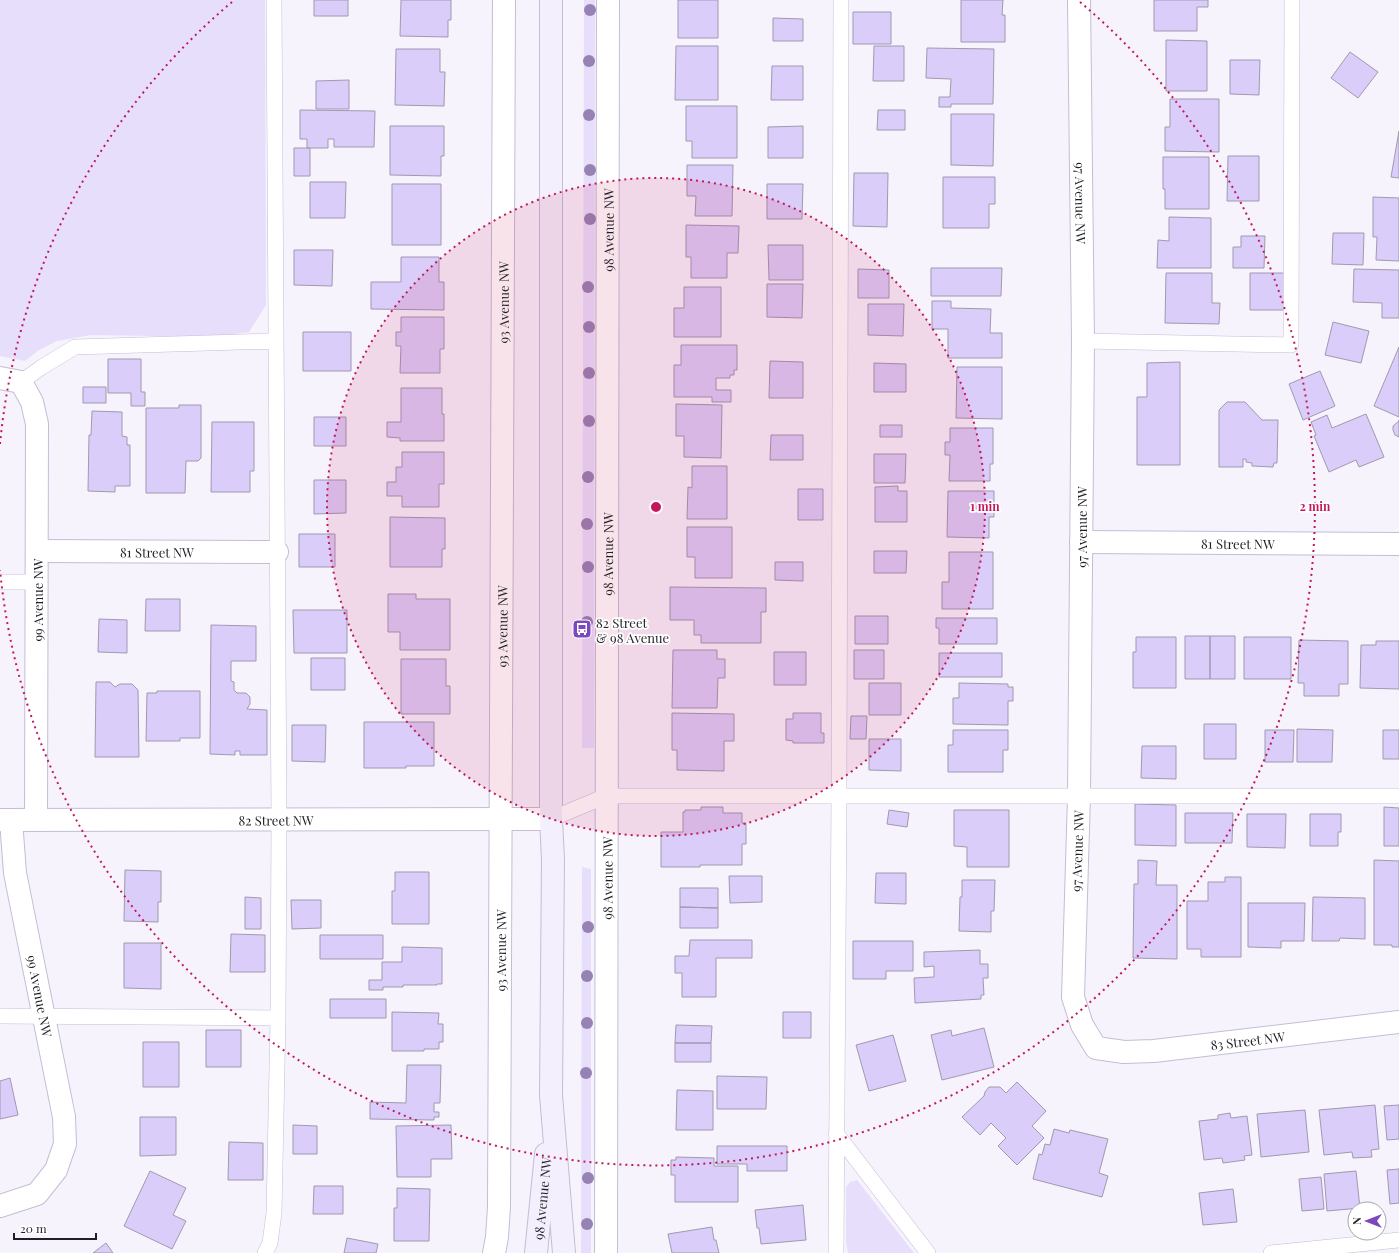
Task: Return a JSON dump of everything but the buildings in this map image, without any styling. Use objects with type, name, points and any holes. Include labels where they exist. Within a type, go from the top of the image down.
[{"type":"main road","name":"98 Avenue NW","points":[[551,0],[553,860],[552,1095],[564,1253]]},
{"type":"main road","name":"98 Avenue NW","points":[[536,1253],[552,1095]]},
{"type":"street","name":"93 Avenue NW","points":[[494,1253],[497,1237],[499,1207],[504,0]]},
{"type":"street","name":"98 Avenue NW","points":[[606,1253],[608,0]]},
{"type":"street","name":"97 Avenue NW","points":[[1079,0],[1082,341],[1081,542],[1079,796],[1073,997],[1082,1025],[1096,1048]]},
{"type":"street","points":[[0,378],[21,382]]},
{"type":"street","name":"99 Avenue NW","points":[[21,382],[32,402],[37,424],[36,820]]},
{"type":"street","name":"81 Street NW","points":[[1081,542],[1398,542]]},
{"type":"street","name":"81 Street NW","points":[[37,550],[277,552]]},
{"type":"street","name":"82 Street NW","points":[[6,820],[552,819]]},
{"type":"street","name":"99 Avenue NW","points":[[0,1206],[37,1194],[56,1170],[65,1144],[64,1117],[15,873],[6,820]]},
{"type":"street","name":"83 Street NW","points":[[1096,1048],[1124,1052],[1154,1051],[1399,1022]]},
{"type":"lane","points":[[265,1253],[270,1243],[274,1213],[278,1018],[279,820],[274,0]]},
{"type":"lane","points":[[836,1253],[841,0]]},
{"type":"lane","points":[[1082,341],[1291,345],[1292,0]]},
{"type":"lane","points":[[21,382],[75,347],[276,342]]},
{"type":"lane","points":[[0,582],[36,582]]},
{"type":"lane","points":[[552,819],[606,796],[1399,796]]},
{"type":"lane","points":[[0,1016],[278,1018]]},
{"type":"lane","points":[[836,1133],[928,1253]]},
{"type":"lane","points":[[1271,1253],[1399,1240]]},
{"type":"shaded area","points":[[0,0],[265,0],[266,305],[249,332],[215,337],[91,335],[57,341],[39,350],[25,361],[0,356]]},
{"type":"shaded area","points":[[584,0],[595,0],[594,748],[582,748]]},
{"type":"shaded area","points":[[582,867],[591,869],[591,1253],[581,1253]]},
{"type":"shaded area","points":[[857,1180],[914,1253],[848,1253],[846,1242],[846,1187],[850,1182]]},
{"type":"place","name":"82 Street & 98 Avenue","points":[[582,629]]}]
